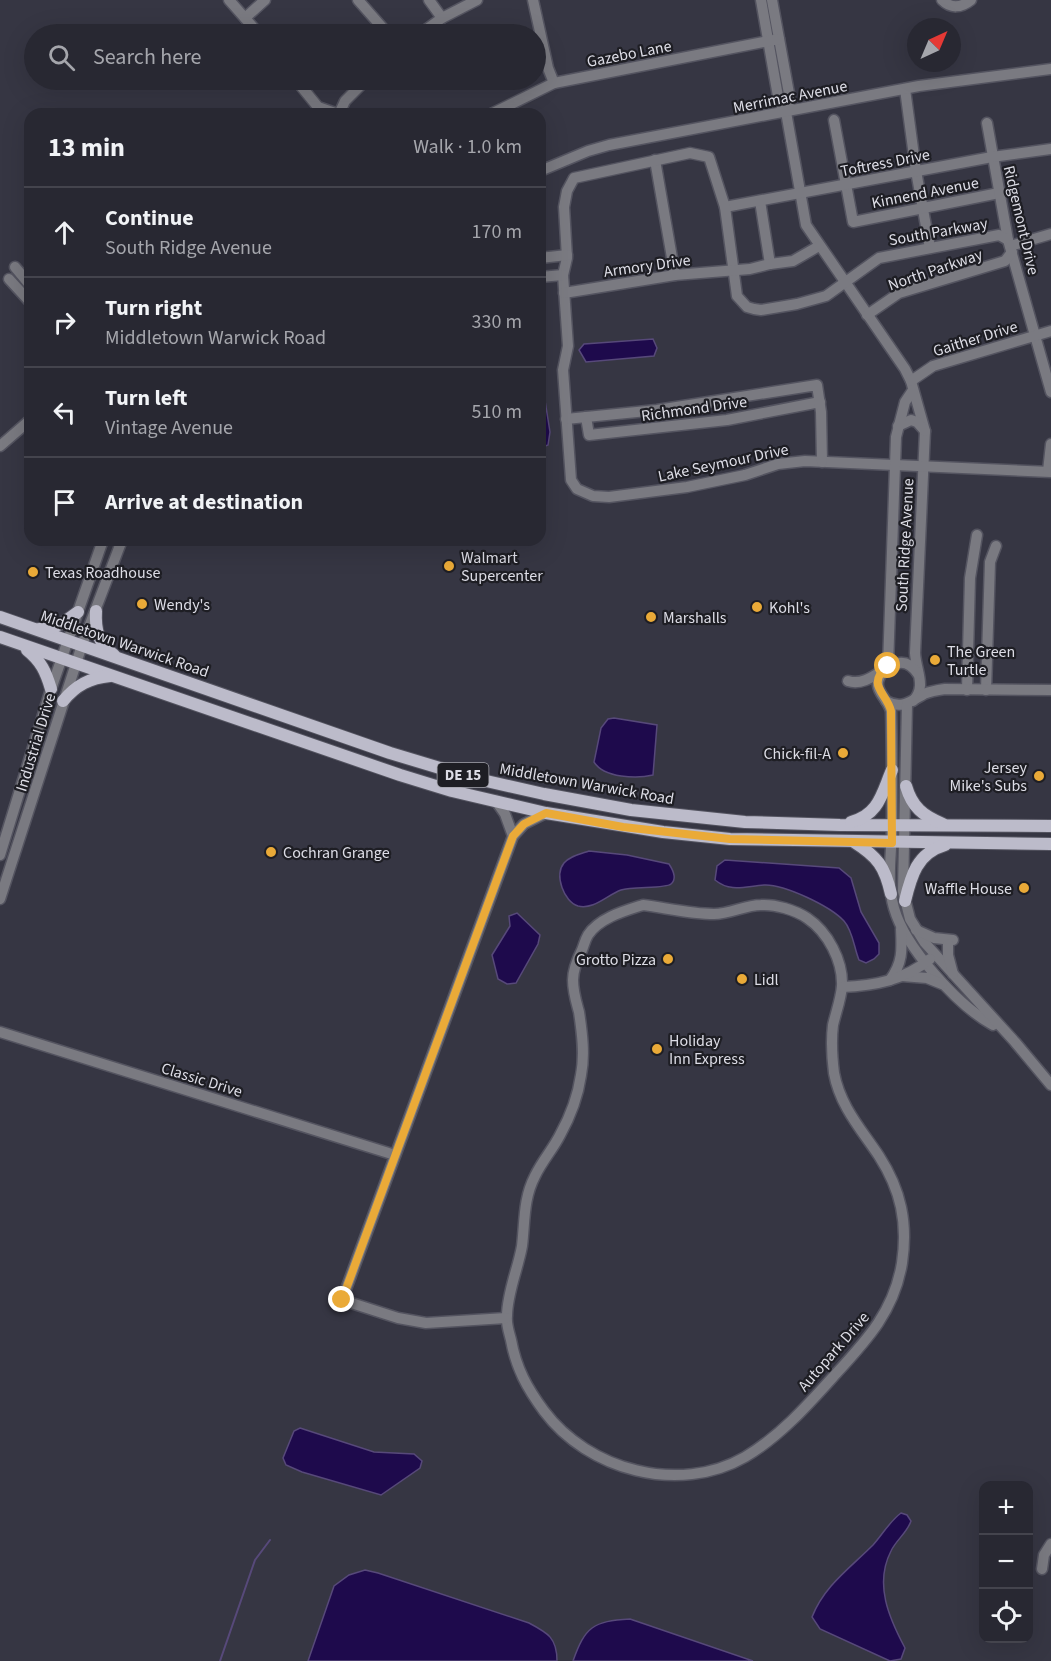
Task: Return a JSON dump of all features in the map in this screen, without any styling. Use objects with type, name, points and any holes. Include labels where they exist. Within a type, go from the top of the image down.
[{"type":"main road","points":[[96,611],[95,627],[101,642],[108,651],[120,659]]},
{"type":"main road","points":[[36,629],[47,630],[57,626],[78,612]]},
{"type":"main road","name":"Middletown Warwick Road","points":[[0,617],[390,753],[503,785],[631,810],[697,818],[840,825],[1051,826]]},
{"type":"main road","name":"Middletown Warwick Road","points":[[0,637],[427,784],[546,813],[623,827],[730,839],[1051,844]]},
{"type":"main road","points":[[19,643],[38,658],[46,672],[51,689]]},
{"type":"main road","points":[[63,701],[71,690],[86,681],[111,675]]},
{"type":"main road","points":[[840,825],[862,818],[876,807],[883,796],[892,770]]},
{"type":"main road","points":[[906,786],[911,800],[919,811],[947,826]]},
{"type":"main road","points":[[853,842],[870,852],[879,862],[886,874],[891,894]]},
{"type":"main road","points":[[905,901],[916,865],[928,853],[940,846],[951,844]]},
{"type":"street","points":[[229,0],[250,24]]},
{"type":"street","points":[[245,18],[265,0]]},
{"type":"street","points":[[358,0],[379,24]]},
{"type":"street","points":[[429,0],[442,18]]},
{"type":"street","points":[[434,24],[477,0]]},
{"type":"street","points":[[533,0],[539,24]]},
{"type":"street","points":[[760,0],[773,40]]},
{"type":"street","points":[[771,0],[773,40]]},
{"type":"street","points":[[942,0],[956,7],[970,0]]},
{"type":"street","name":"Gazebo Lane","points":[[546,87],[554,83],[773,40]]},
{"type":"street","name":"South Ridge Avenue","points":[[773,40],[779,102],[786,112],[807,225],[912,385],[925,431],[915,653],[920,690],[910,703],[906,786],[898,843]]},
{"type":"street","points":[[546,55],[554,83]]},
{"type":"street","name":"Merrimac Avenue","points":[[546,168],[609,145],[905,89],[1051,69]]},
{"type":"street","points":[[905,89],[916,171],[930,248]]},
{"type":"street","points":[[304,90],[318,106],[323,108]]},
{"type":"street","points":[[342,108],[345,101],[356,90]]},
{"type":"street","name":"Gazebo Lane","points":[[503,108],[540,90]]},
{"type":"street","name":"Kinnend Avenue","points":[[834,120],[853,222],[999,193]]},
{"type":"street","name":"Ridgemont Drive","points":[[987,123],[1010,246],[1051,392]]},
{"type":"street","name":"Toftress Drive","points":[[725,207],[992,157],[1051,149]]},
{"type":"street","name":"Lake Seymour Drive","points":[[734,270],[725,207],[709,157],[690,153],[574,178],[567,191],[564,207],[567,255],[563,276],[568,346],[563,370],[571,480],[577,489],[593,496],[609,497],[687,487],[745,475],[778,464],[805,461],[1050,471]]},
{"type":"street","points":[[655,160],[675,275]]},
{"type":"street","points":[[760,201],[770,264]]},
{"type":"street","points":[[1010,246],[1051,234]]},
{"type":"street","name":"South Parkway","points":[[734,270],[737,296],[747,307],[761,310],[813,301],[826,296],[879,258],[999,235],[1010,246]]},
{"type":"street","name":"Armory Drive","points":[[564,293],[675,275],[734,270],[793,261],[819,246]]},
{"type":"street","name":"North Parkway","points":[[867,315],[899,293],[1005,261],[1010,246]]},
{"type":"street","points":[[546,257],[567,255]]},
{"type":"street","points":[[15,267],[24,278]]},
{"type":"street","points":[[546,277],[563,276]]},
{"type":"street","points":[[9,279],[24,295]]},
{"type":"street","name":"Gaither Drive","points":[[912,385],[933,366],[1051,331]]},
{"type":"street","name":"Richmond Drive","points":[[566,419],[586,417],[657,411],[817,385],[820,402],[727,420],[589,435],[586,417]]},
{"type":"street","name":"South Ridge Avenue","points":[[899,826],[892,770],[891,711],[878,683],[886,667],[898,426],[912,385]]},
{"type":"street","points":[[820,402],[822,462]]},
{"type":"street","points":[[898,426],[911,420],[917,422],[925,431]]},
{"type":"street","points":[[0,446],[24,425]]},
{"type":"street","points":[[1050,471],[1051,444]]},
{"type":"street","points":[[967,690],[970,578],[977,535]]},
{"type":"street","points":[[68,640],[101,546]]},
{"type":"street","points":[[76,663],[120,546]]},
{"type":"street","points":[[986,690],[990,562],[996,546]]},
{"type":"street","name":"Industrial Drive","points":[[0,855],[68,640]]},
{"type":"street","name":"Industrial Drive","points":[[0,899],[76,663]]},
{"type":"street","points":[[945,689],[919,676],[904,663],[895,663],[886,667],[864,682],[848,681],[897,706],[910,703],[930,692],[945,689],[1051,690]]},
{"type":"street","points":[[496,801],[506,814],[513,836]]},
{"type":"street","points":[[506,1318],[426,1323],[398,1318],[342,1300],[513,836],[524,824],[546,813]]},
{"type":"street","points":[[889,982],[898,969],[902,954],[901,926],[891,894],[898,843]]},
{"type":"street","points":[[898,843],[905,901],[915,930],[946,985],[970,1010],[1015,1042]]},
{"type":"street","name":"Autopark Drive","points":[[643,905],[718,914],[761,905],[787,909],[807,917],[832,946],[840,966],[842,987],[833,1028],[832,1049],[838,1090],[850,1115],[882,1161],[896,1189],[905,1230],[898,1284],[886,1311],[864,1342],[778,1433],[741,1459],[711,1469],[679,1475],[640,1472],[593,1455],[552,1422],[527,1388],[518,1369],[506,1318],[521,1246],[525,1201],[533,1179],[559,1137],[573,1106],[582,1075],[583,1045],[573,978],[575,964],[587,936],[603,921],[643,905]]},
{"type":"street","points":[[901,926],[931,959],[954,977],[1015,1042],[1051,1085]]},
{"type":"street","points":[[915,930],[951,942],[948,955],[954,977]]},
{"type":"street","points":[[842,987],[869,986],[889,982],[931,959]]},
{"type":"street","points":[[902,976],[927,978],[946,985]]},
{"type":"street","name":"Classic Drive","points":[[0,1032],[395,1155]]},
{"type":"street","points":[[1042,1569],[1044,1555],[1051,1544]]},
{"type":"shaded area","points":[[653,339],[657,348],[654,356],[586,362],[579,350],[584,344]]},
{"type":"shaded area","points":[[546,407],[550,432],[546,446]]},
{"type":"shaded area","points":[[608,719],[657,725],[653,775],[621,776],[605,771],[594,762],[601,728]]},
{"type":"shaded area","points":[[589,851],[627,855],[669,864],[674,880],[668,886],[621,890],[590,906],[578,906],[568,899],[562,888],[561,868],[569,859]]},
{"type":"shaded area","points":[[725,860],[839,868],[851,878],[861,912],[879,943],[879,954],[866,963],[859,960],[844,921],[806,897],[773,886],[733,888],[721,884],[715,880],[717,866]]},
{"type":"shaded area","points":[[517,913],[540,935],[538,944],[516,983],[507,984],[498,979],[492,955],[510,926],[509,916]]},
{"type":"shaded area","points":[[300,1428],[374,1452],[414,1454],[422,1461],[420,1468],[381,1495],[302,1472],[286,1465],[283,1458],[294,1431]]},
{"type":"shaded area","points":[[901,1513],[907,1515],[911,1521],[891,1551],[886,1563],[884,1588],[889,1613],[905,1648],[901,1659],[890,1661],[820,1629],[812,1617],[823,1596]]},
{"type":"shaded area","points":[[365,1570],[529,1623],[550,1637],[557,1653],[557,1661],[308,1661],[334,1586],[349,1575]]},
{"type":"shaded area","points":[[630,1619],[753,1661],[573,1661],[582,1640],[592,1628],[607,1622]]},
{"type":"waterway","points":[[220,1661],[255,1560],[270,1540]]},
{"type":"place","name":"Walmart Supercenter","points":[[449,566]]},
{"type":"place","name":"Texas Roadhouse","points":[[33,572]]},
{"type":"place","name":"Wendy's","points":[[142,604]]},
{"type":"place","name":"Kohl's","points":[[757,607]]},
{"type":"place","name":"Marshalls","points":[[651,617]]},
{"type":"place","name":"The Green Turtle","points":[[935,660]]},
{"type":"place","name":"Chick-fil-A","points":[[843,753]]},
{"type":"place","name":"Jersey Mike's Subs","points":[[1039,776]]},
{"type":"place","name":"Cochran Grange","points":[[271,852]]},
{"type":"place","name":"Waffle House","points":[[1024,888]]},
{"type":"place","name":"Grotto Pizza","points":[[668,959]]},
{"type":"place","name":"Lidl","points":[[742,979]]},
{"type":"place","name":"Holiday Inn Express","points":[[657,1049]]},
{"type":"route","points":[[342,1300],[513,836],[524,824],[546,813],[623,827],[730,839],[892,843],[891,711],[878,686],[880,675],[888,666]]}]
